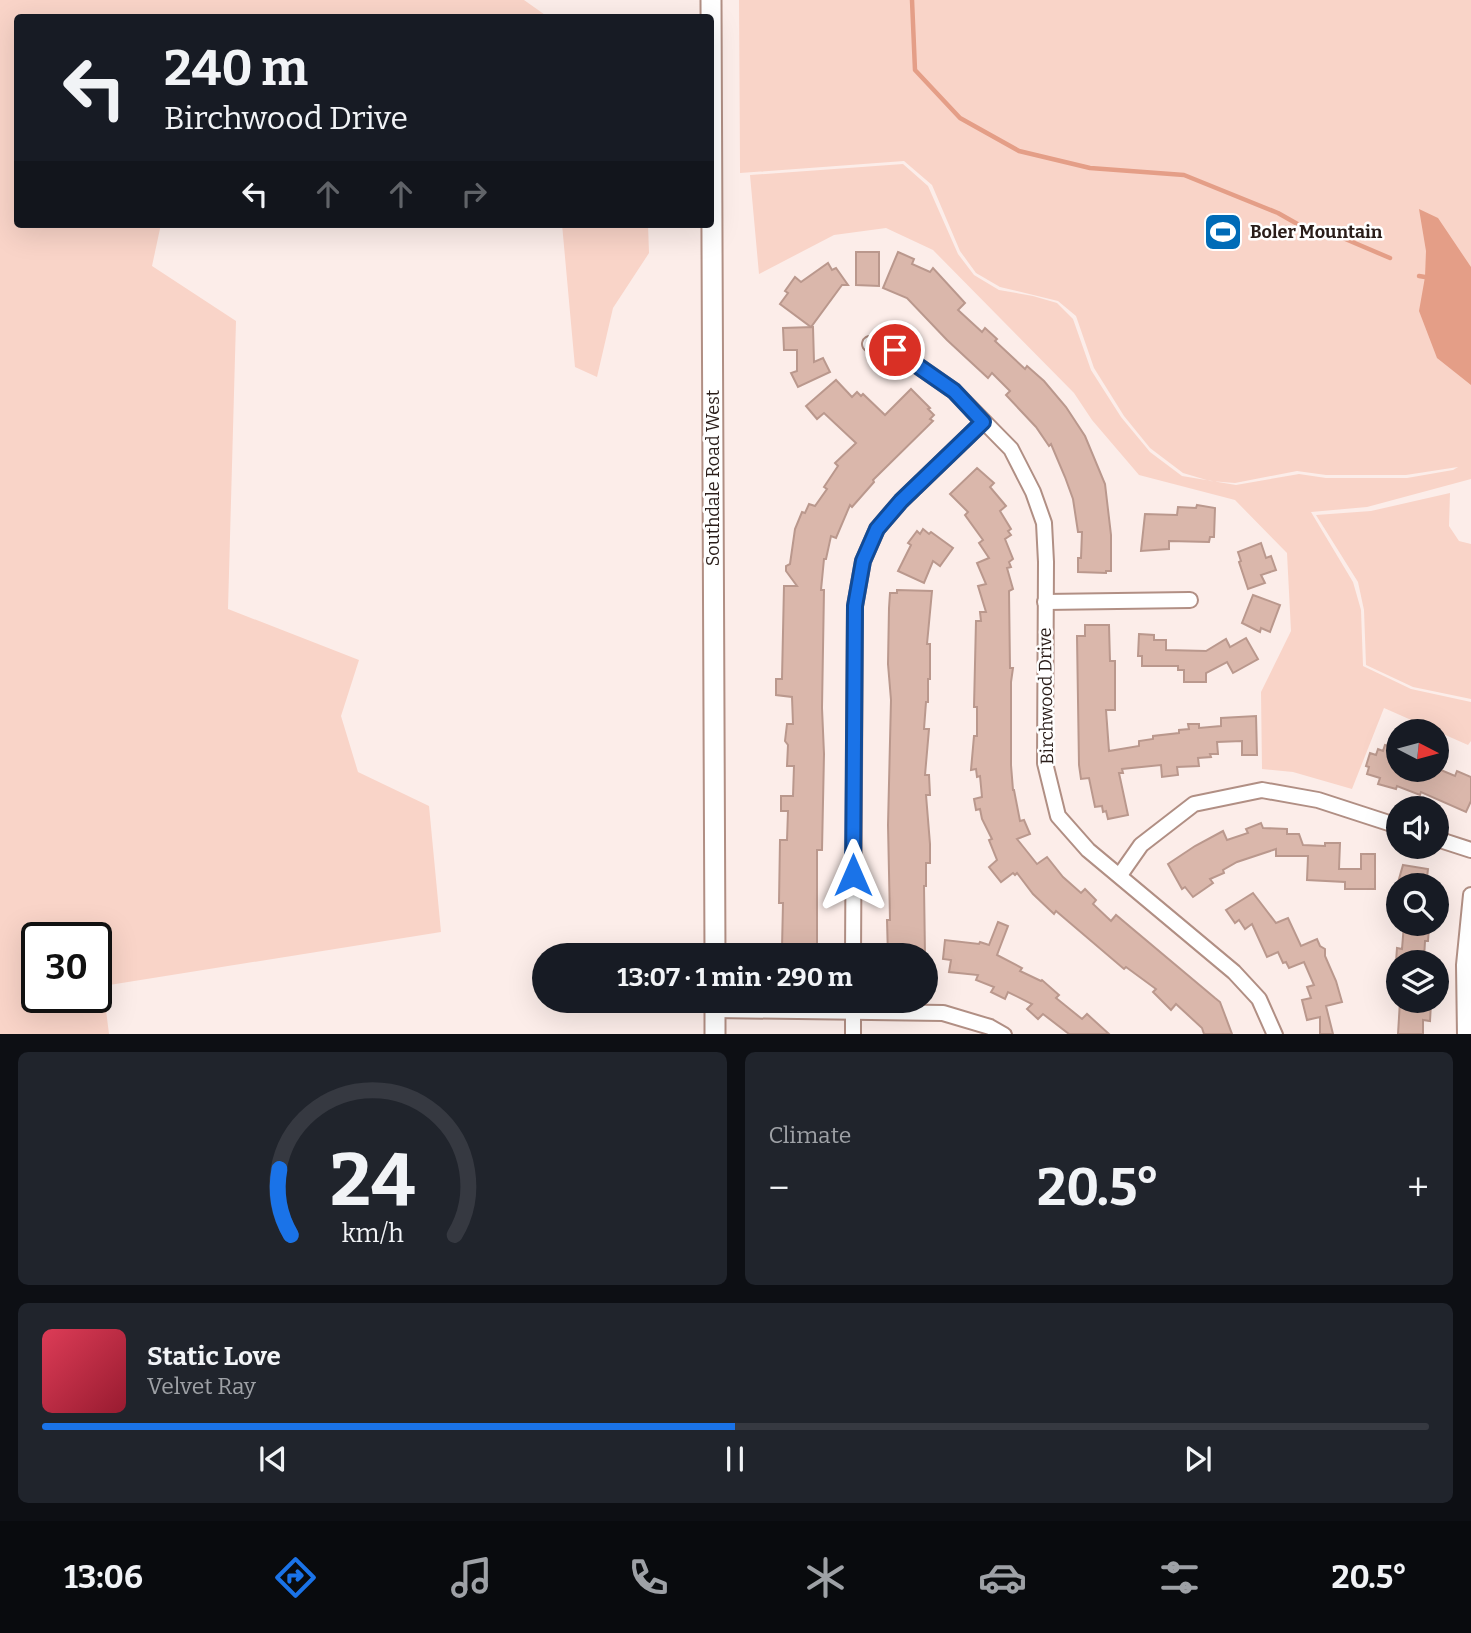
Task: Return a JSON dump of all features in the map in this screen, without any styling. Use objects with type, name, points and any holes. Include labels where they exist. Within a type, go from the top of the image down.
[{"type":"main road","name":"Southdale Road West","points":[[712,228],[715,943]]},
{"type":"main road","points":[[715,1013],[715,1034]]},
{"type":"street","name":"Birchwood Drive","points":[[870,344],[895,350],[954,391],[1011,449],[1033,492],[1044,523],[1046,562],[1045,763],[1058,816],[1088,850],[1234,972],[1259,999],[1275,1034]]},
{"type":"street","points":[[853,943],[855,606],[863,561],[877,529],[901,501],[983,422]]},
{"type":"street","points":[[1045,602],[1190,600]]},
{"type":"street","points":[[1120,875],[1141,845],[1194,804],[1262,790],[1318,800],[1386,822]]},
{"type":"street","points":[[1449,843],[1471,850]]},
{"type":"street","points":[[1465,1034],[1464,965],[1468,903],[1471,895]]},
{"type":"street","points":[[853,1013],[853,1034]]},
{"type":"street","points":[[938,1013],[990,1027],[1004,1034]]},
{"type":"shaded area","points":[[0,0],[524,0],[544,14],[14,14],[14,228],[160,228],[152,266],[236,321],[228,609],[359,660],[341,716],[358,772],[429,806],[441,932],[112,985],[112,922],[21,922],[21,1013],[106,1013],[109,1034],[0,1034]]},
{"type":"shaded area","name":"Boler Mountain","points":[[739,0],[1471,0],[1471,479],[1367,507],[1311,512],[1353,582],[1361,610],[1363,666],[1411,689],[1471,702],[1471,741],[1468,745],[1449,737],[1449,719],[1409,719],[1384,708],[1352,789],[1293,772],[1262,769],[1261,692],[1291,631],[1287,553],[1235,500],[1139,475],[1092,420],[1074,393],[933,250],[886,228],[834,235],[759,274],[750,175],[903,164],[928,186],[958,254],[974,275],[999,290],[1057,303],[1073,319],[1091,370],[1121,417],[1150,452],[1182,476],[1207,480],[1183,473],[1150,448],[1124,416],[1094,368],[1076,316],[1058,301],[1000,287],[976,273],[960,251],[932,185],[904,161],[740,173]],"holes":[[[1458,467],[1407,478],[1326,478],[1299,474],[1236,485],[1214,481],[1235,483],[1297,471],[1326,475],[1406,475]]]},
{"type":"shaded area","points":[[1419,209],[1438,218],[1471,267],[1471,385],[1437,358],[1419,311],[1426,251]]},
{"type":"shaded area","points":[[562,228],[648,228],[649,253],[613,308],[597,377],[575,367]]},
{"type":"shaded area","points":[[1450,493],[1449,526],[1459,541],[1471,544],[1471,699],[1413,687],[1366,665],[1364,610],[1358,582],[1316,515],[1371,511]]},
{"type":"building","points":[[856,252],[879,252],[879,286],[856,285]]},
{"type":"building","points":[[898,252],[914,259],[912,264],[930,272],[933,268],[965,303],[958,310],[982,332],[985,328],[1025,369],[1027,366],[1044,381],[1066,407],[1085,436],[1105,484],[1111,535],[1111,571],[1078,572],[1082,532],[1078,532],[1073,499],[1065,477],[1051,444],[1049,446],[1036,427],[1006,395],[1010,391],[992,373],[988,378],[907,298],[883,288]]},
{"type":"building","points":[[828,263],[832,270],[836,268],[848,285],[842,285],[811,327],[780,304],[795,277],[801,282]]},
{"type":"building","points":[[813,327],[814,362],[823,358],[830,372],[798,387],[791,373],[797,371],[797,350],[784,350],[783,328]]},
{"type":"building","points":[[836,380],[852,397],[857,392],[861,396],[863,394],[885,415],[911,389],[934,415],[930,419],[933,421],[873,480],[852,507],[850,505],[836,538],[831,536],[824,559],[821,590],[824,590],[824,754],[822,850],[817,850],[817,943],[782,943],[783,903],[779,903],[780,840],[787,840],[788,811],[781,811],[781,796],[793,796],[794,766],[787,766],[788,745],[785,741],[787,724],[793,724],[792,697],[776,695],[776,679],[782,679],[784,586],[797,586],[786,571],[786,566],[790,564],[795,529],[802,512],[805,513],[809,504],[815,506],[838,466],[835,463],[856,443],[824,413],[817,419],[806,406]]},
{"type":"building","points":[[977,468],[994,483],[990,487],[1006,506],[1000,511],[1011,529],[1008,531],[1011,535],[1005,539],[1013,559],[1009,562],[1011,567],[1007,568],[1013,589],[1009,591],[1010,668],[1013,668],[1011,765],[1020,821],[1024,820],[1030,834],[1017,839],[1037,864],[1047,857],[1063,877],[1081,893],[1085,889],[1096,900],[1093,904],[1111,921],[1116,915],[1220,1002],[1232,1034],[1204,1034],[1202,1028],[1176,1004],[1171,1010],[1153,992],[1156,989],[1126,967],[1124,969],[1056,911],[1054,914],[1033,894],[1017,873],[1001,882],[989,867],[997,860],[980,809],[976,810],[974,799],[982,797],[980,776],[977,777],[976,769],[971,770],[974,736],[977,736],[977,707],[974,707],[976,621],[981,621],[980,612],[986,612],[978,586],[986,584],[977,563],[989,558],[979,543],[983,540],[965,515],[968,512],[950,494]]},
{"type":"building","points":[[1197,505],[1215,508],[1214,537],[1210,537],[1209,542],[1169,541],[1169,549],[1141,551],[1145,514],[1177,515],[1178,507],[1196,508]]},
{"type":"building","points":[[923,529],[953,548],[940,566],[933,561],[924,583],[898,571],[911,545],[908,543],[917,531],[920,534]]},
{"type":"building","points":[[1261,543],[1266,558],[1271,556],[1276,570],[1261,575],[1265,583],[1248,589],[1238,552]]},
{"type":"building","points":[[897,590],[932,591],[927,644],[930,644],[930,679],[924,729],[929,729],[925,775],[929,775],[930,795],[926,795],[930,863],[926,863],[924,886],[925,943],[888,943],[891,700],[888,664],[889,608],[890,593],[897,593]]},
{"type":"building","points":[[1253,595],[1280,605],[1270,632],[1261,628],[1260,632],[1242,623]]},
{"type":"building","points":[[1085,625],[1109,625],[1110,661],[1115,661],[1115,710],[1106,710],[1109,751],[1139,746],[1139,741],[1153,739],[1153,736],[1179,733],[1179,730],[1189,729],[1188,724],[1199,724],[1199,728],[1221,726],[1221,718],[1256,716],[1257,755],[1242,755],[1242,741],[1217,742],[1218,754],[1198,758],[1199,766],[1177,767],[1178,775],[1162,777],[1161,765],[1122,769],[1123,773],[1119,773],[1128,815],[1108,819],[1102,806],[1095,807],[1089,778],[1081,779],[1079,765],[1077,636],[1085,636]]},
{"type":"building","points":[[1139,634],[1154,635],[1154,640],[1166,640],[1166,650],[1206,651],[1226,639],[1230,647],[1246,638],[1258,659],[1233,673],[1227,662],[1206,673],[1206,682],[1184,682],[1184,670],[1178,670],[1178,666],[1142,666],[1142,656],[1138,656]]},
{"type":"building","points":[[1386,745],[1386,782],[1449,782],[1449,773],[1455,776],[1457,771],[1471,777],[1471,801],[1466,812],[1449,804],[1449,796],[1430,796],[1421,792],[1420,795],[1397,786],[1396,789],[1378,784],[1380,778],[1367,774],[1369,767],[1366,766],[1370,753],[1376,755],[1378,749],[1383,751]]},
{"type":"building","points":[[1261,823],[1263,828],[1287,829],[1287,834],[1299,834],[1303,845],[1325,846],[1325,843],[1340,843],[1339,869],[1361,869],[1361,854],[1375,854],[1375,889],[1345,889],[1345,882],[1307,880],[1308,856],[1276,856],[1276,849],[1237,862],[1223,870],[1224,873],[1210,879],[1213,883],[1193,897],[1185,887],[1182,889],[1168,864],[1223,831],[1227,840],[1248,833],[1246,829]]},
{"type":"building","points":[[1403,865],[1428,869],[1428,873],[1401,873]]},
{"type":"building","points":[[1253,893],[1276,923],[1288,918],[1301,946],[1317,939],[1325,949],[1325,956],[1342,1002],[1326,1006],[1333,1034],[1320,1034],[1320,1017],[1307,1020],[1302,1000],[1311,998],[1307,987],[1314,985],[1304,962],[1289,968],[1286,962],[1283,963],[1278,952],[1267,957],[1252,924],[1245,929],[1239,920],[1235,923],[1226,910]]},
{"type":"building","points":[[998,922],[1008,926],[997,955],[1022,968],[1020,971],[1042,980],[1059,995],[1056,998],[1082,1019],[1087,1014],[1109,1034],[1069,1034],[1043,1014],[1038,1019],[1027,1009],[1032,1004],[1008,992],[1005,999],[991,992],[994,987],[976,980],[978,975],[949,972],[951,960],[943,959],[945,940],[989,945]]},
{"type":"building","points":[[1403,936],[1428,936],[1424,950],[1397,950],[1402,949]]},
{"type":"building","points":[[1399,1013],[1430,1013],[1430,1021],[1423,1020],[1423,1034],[1398,1034]]},
{"type":"waterway","points":[[912,0],[915,70],[960,118],[1019,151],[1090,168],[1184,175],[1278,213],[1308,230],[1336,235],[1390,258]]},
{"type":"waterway","points":[[1419,276],[1425,277]]},
{"type":"place","name":"Boler Mountain","points":[[1223,232]]},
{"type":"route","points":[[853,875],[855,606],[863,561],[877,529],[901,501],[983,422],[954,391],[895,350]]}]
